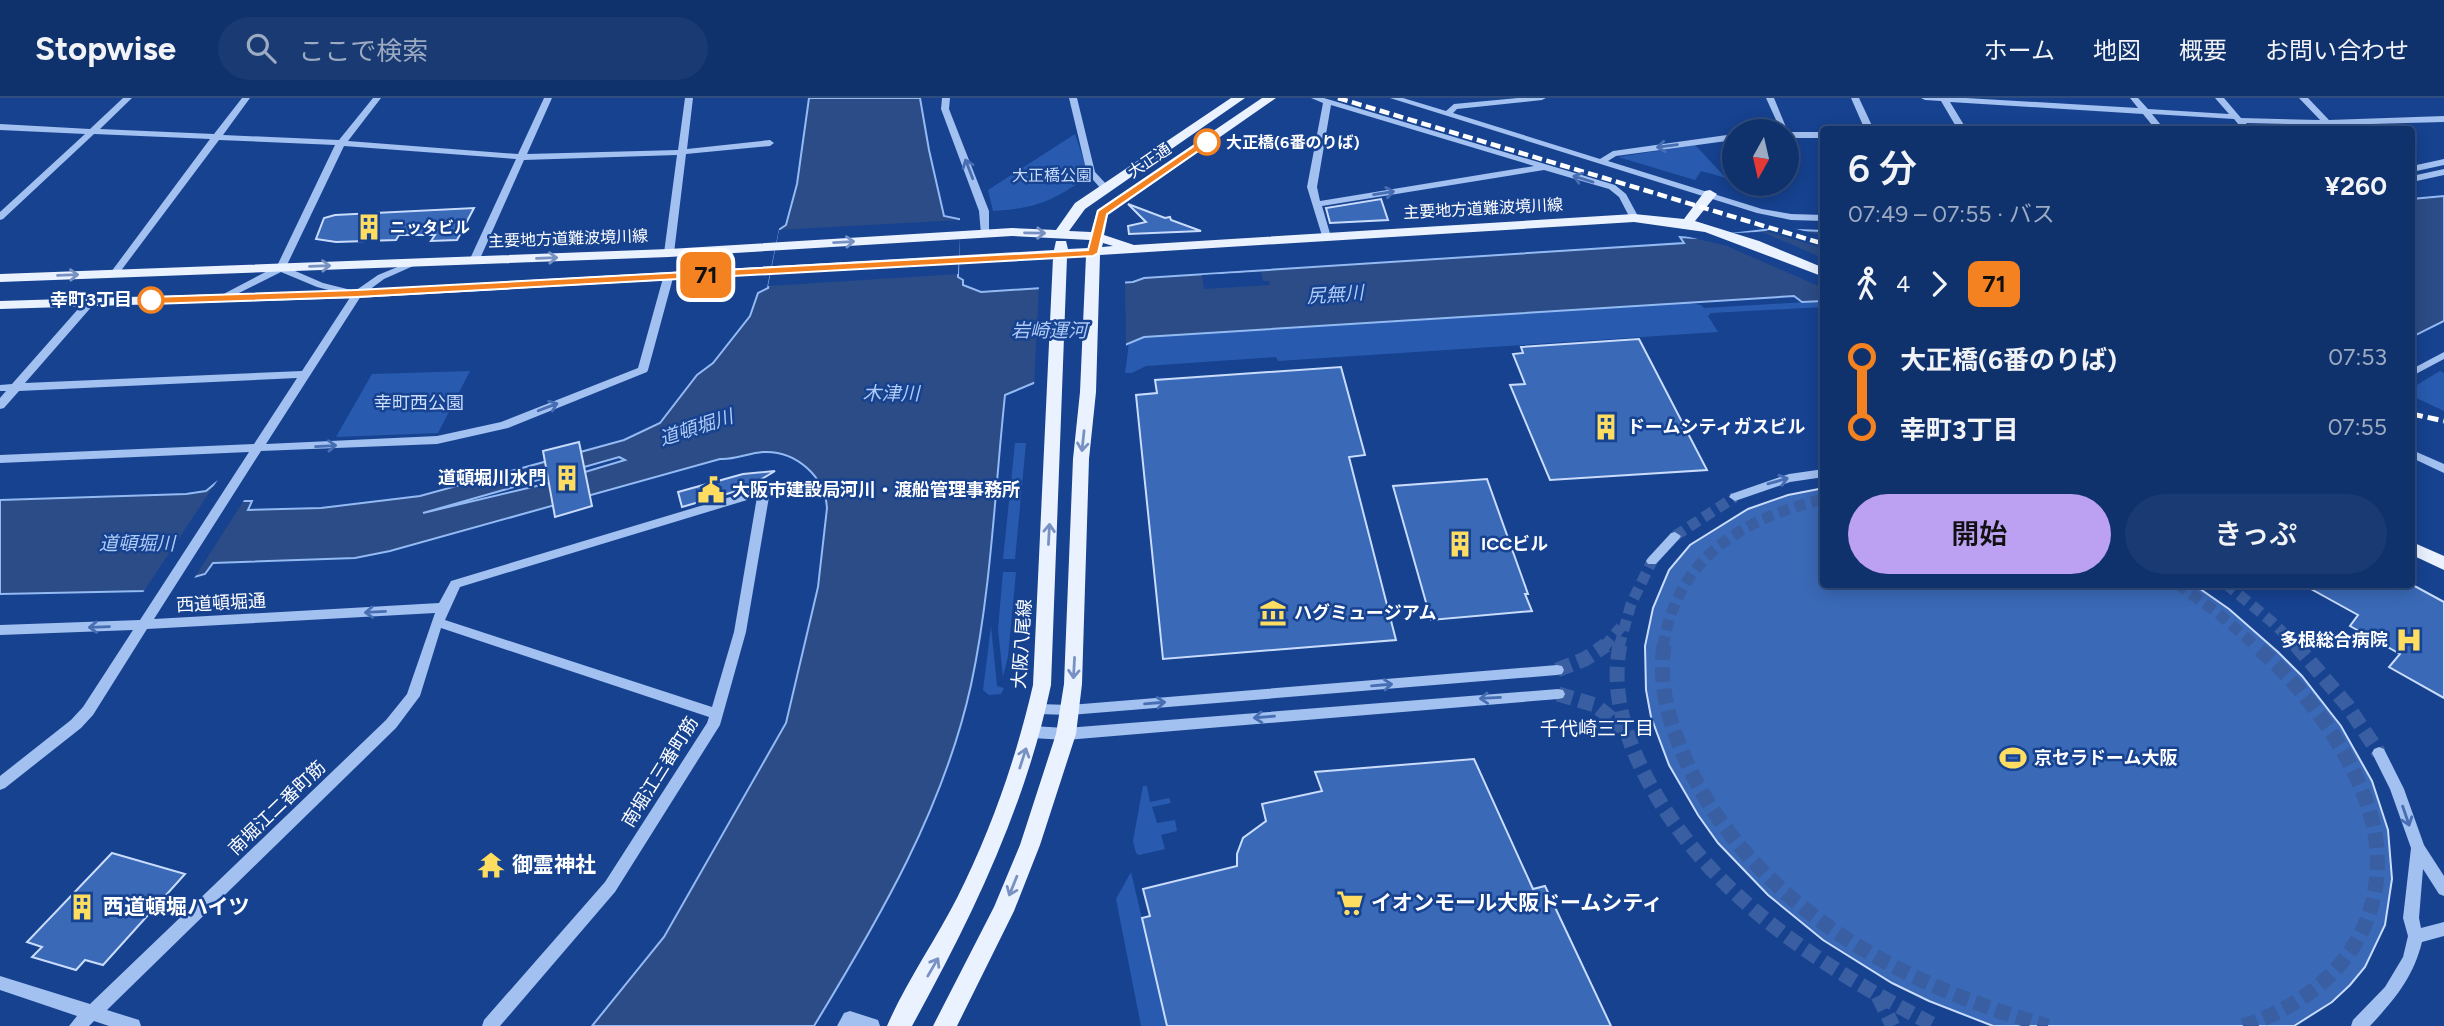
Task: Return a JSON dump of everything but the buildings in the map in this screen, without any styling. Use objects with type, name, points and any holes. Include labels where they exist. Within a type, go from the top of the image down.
[{"type":"main road","name":"大正通","points":[[1061,233],[1080,206],[1239,98]]},
{"type":"main road","name":"大正通","points":[[1095,236],[1102,213],[1270,98]]},
{"type":"main road","points":[[1688,222],[1710,194]]},
{"type":"main road","name":"主要地方道難波境川線","points":[[0,305],[357,294],[668,278],[1634,218],[1688,222],[1732,234],[1820,271]]},
{"type":"main road","name":"主要地方道難波境川線","points":[[0,278],[669,253],[986,234],[1061,233],[1095,236],[1135,249]]},
{"type":"main road","name":"大阪八尾線","points":[[899,1026],[977,883],[1003,820],[1038,709],[1042,685],[1061,233]]},
{"type":"main road","points":[[945,1026],[1003,911],[1021,867],[1066,734],[1077,600],[1081,459],[1088,373],[1090,278],[1095,236]]},
{"type":"main road","points":[[2415,550],[2444,564]]},
{"type":"street","points":[[0,217],[128,98]]},
{"type":"street","points":[[114,274],[246,98]]},
{"type":"street","points":[[219,299],[282,268],[341,144],[377,98]]},
{"type":"street","points":[[474,261],[548,98]]},
{"type":"street","points":[[669,253],[689,98]]},
{"type":"street","points":[[946,98],[945,109],[984,211],[986,234]]},
{"type":"street","points":[[1073,98],[1091,173],[1105,188]]},
{"type":"street","points":[[1315,98],[1612,187],[1623,196],[1634,218]]},
{"type":"street","points":[[1394,98],[1772,214],[1820,218]]},
{"type":"street","points":[[1448,114],[1454,107],[1542,98]]},
{"type":"street","points":[[1770,98],[1780,119]]},
{"type":"street","points":[[1855,98],[1868,126]]},
{"type":"street","points":[[1925,98],[2296,124],[2444,118]]},
{"type":"street","points":[[2134,98],[2158,126]]},
{"type":"street","points":[[2219,98],[2244,126]]},
{"type":"street","points":[[2303,98],[2331,126]]},
{"type":"street","points":[[1943,99],[1960,126]]},
{"type":"street","points":[[1325,237],[1312,187],[1327,102]]},
{"type":"street","points":[[0,127],[341,144],[520,157],[684,152],[770,143]]},
{"type":"street","points":[[1799,134],[1820,135]]},
{"type":"street","points":[[1511,157],[1530,139]]},
{"type":"street","points":[[1603,161],[1613,153],[1722,139]]},
{"type":"street","points":[[2415,168],[2444,162]]},
{"type":"street","points":[[1317,205],[1544,167]]},
{"type":"street","points":[[2415,178],[2444,172]]},
{"type":"street","points":[[1745,206],[1760,204],[1820,210]]},
{"type":"street","points":[[0,784],[76,724],[88,711],[357,294],[381,277],[415,263]]},
{"type":"street","points":[[282,268],[320,285],[357,294]]},
{"type":"street","points":[[0,459],[437,440],[504,425],[643,370],[668,278]]},
{"type":"street","points":[[0,405],[90,302]]},
{"type":"street","points":[[2415,371],[2444,355]]},
{"type":"street","points":[[0,388],[307,374]]},
{"type":"street","points":[[2415,455],[2444,469]]},
{"type":"street","points":[[1735,497],[1789,478],[1820,474]]},
{"type":"street","name":"南堀江二番町筋","points":[[77,1026],[391,724],[413,696],[440,615],[455,584],[764,491]]},
{"type":"street","name":"南堀江三番町筋","points":[[491,1026],[610,887],[713,725],[740,632],[764,491]]},
{"type":"street","points":[[1652,562],[1675,536]]},
{"type":"street","points":[[440,615],[717,714]]},
{"type":"street","name":"西道頓堀通","points":[[0,630],[440,615]]},
{"type":"street","points":[[1038,709],[1070,710],[1557,670]]},
{"type":"street","points":[[1032,732],[1066,734],[1559,694]]},
{"type":"street","points":[[2379,753],[2418,848],[2444,889]]},
{"type":"street","points":[[2359,1026],[2391,992],[2410,959],[2416,936],[2411,918],[2418,848]]},
{"type":"street","points":[[2416,936],[2444,929]]},
{"type":"street","points":[[0,984],[134,1026]]},
{"type":"street","points":[[845,1026],[850,1019],[872,1026]]},
{"type":"green space","name":"大正橋公園","points":[[1075,134],[1089,176],[1044,202],[993,211],[988,190]]},
{"type":"green space","points":[[1695,145],[1722,177],[1701,171],[1695,180],[1618,157]]},
{"type":"green space","points":[[1820,301],[1820,307],[1711,313],[1708,316],[1718,332],[1278,361],[1276,357],[1146,366],[1132,373],[1125,373],[1129,343],[1144,337],[1690,303],[1704,308]]},
{"type":"green space","name":"幸町西公園","points":[[470,371],[438,433],[336,437],[372,374]]},
{"type":"green space","points":[[2440,371],[2444,373],[2444,411],[2415,397],[2415,386]]},
{"type":"green space","points":[[1015,443],[1026,443],[1015,559],[1003,559]]},
{"type":"green space","points":[[1003,572],[1016,572],[1008,656],[1003,677],[998,629]]},
{"type":"green space","points":[[991,626],[997,686],[1004,688],[1001,694],[989,695],[983,690]]},
{"type":"green space","points":[[1143,786],[1147,786],[1150,802],[1169,798],[1171,803],[1152,807],[1157,823],[1175,820],[1177,831],[1161,835],[1165,849],[1139,855],[1133,841]]},
{"type":"green space","points":[[1131,872],[1167,1026],[1141,1026],[1116,899]]},
{"type":"water","points":[[809,98],[920,98],[944,216],[959,219],[958,277],[963,280],[963,285],[981,292],[1133,282],[1144,278],[1684,243],[1680,237],[1696,238],[1773,229],[1820,231],[1820,301],[1802,302],[1794,296],[1144,337],[1005,395],[983,614],[971,685],[959,731],[927,819],[907,862],[814,1026],[592,1026],[664,937],[786,723],[818,587],[827,508],[821,485],[797,460],[786,455],[763,452],[720,459],[390,551],[355,558],[213,563],[205,574],[145,591],[0,594],[0,500],[186,494],[206,491],[218,481],[241,501],[252,501],[248,510],[321,508],[420,496],[624,440],[660,423],[697,375],[713,363],[750,316],[758,293],[768,288],[780,229],[786,225],[797,184]],"holes":[[[619,457],[625,460],[545,484],[423,513]]]},
{"type":"water","points":[[2444,196],[2444,321],[2415,336],[2415,199]]},
{"type":"pier","points":[[961,220],[958,274],[768,286],[779,230]]},
{"type":"pier","points":[[1785,226],[1820,235],[1820,247],[1766,231]]},
{"type":"pier","points":[[1762,232],[1820,257],[1820,287],[1727,246],[1681,235]]},
{"type":"pier","points":[[1261,272],[1263,281],[1269,281],[1270,285],[1204,289],[1202,275]]},
{"type":"pier","points":[[1125,279],[1126,348],[1034,387],[1039,285]]},
{"type":"pier","points":[[219,478],[242,497],[246,497],[193,580],[142,594]]},
{"type":"tunnel","points":[[1675,536],[1735,497]]},
{"type":"tunnel","points":[[1663,647],[1671,616],[1683,589],[1698,566],[1718,547],[1766,518],[1820,500]]},
{"type":"tunnel","points":[[1619,647],[1631,604],[1652,561]]},
{"type":"tunnel","points":[[2183,588],[2218,613],[2257,647]]},
{"type":"tunnel","points":[[2231,588],[2296,645]]},
{"type":"tunnel","points":[[1605,645],[1621,627]]},
{"type":"tunnel","points":[[1557,670],[1585,659],[1605,645]]},
{"type":"tunnel","points":[[1620,645],[1618,695],[1625,727],[1644,773],[1669,816],[1699,855],[1732,890],[1808,951],[1892,1003],[1936,1026]]},
{"type":"tunnel","points":[[1664,645],[1664,691],[1681,749],[1716,814],[1751,859],[1792,899],[1838,933],[1887,963],[1940,988],[2048,1026]]},
{"type":"tunnel","points":[[2243,1026],[2301,999],[2325,980],[2345,958],[2361,933],[2372,905],[2377,875],[2376,841],[2370,814],[2348,760],[2314,708],[2275,663],[2255,645]]},
{"type":"tunnel","points":[[2296,645],[2347,705],[2379,753]]},
{"type":"tunnel","points":[[1558,694],[1595,705],[1624,729]]},
{"type":"tunnel","points":[[1878,996],[1893,1026]]},
{"type":"railway","points":[[1338,98],[1820,243]]},
{"type":"railway","points":[[2415,415],[2444,421]]},
{"type":"bus line","name":"71","points":[[151,300],[357,294],[1093,253],[1102,213],[1207,142]]},
{"type":"place","name":"大正橋(6番のりば)","points":[[1207,142]]},
{"type":"place","name":"ニッタビル","points":[[369,227]]},
{"type":"place","name":"幸町3丁目","points":[[151,300]]},
{"type":"place","name":"ドームシティガスビル","points":[[1606,427]]},
{"type":"place","name":"道頓堀川水門","points":[[567,478]]},
{"type":"place","name":"大阪市建設局河川・渡船管理事務所","points":[[711,490]]},
{"type":"place","name":"ICCビル","points":[[1460,544]]},
{"type":"place","name":"ハグミュージアム","points":[[1273,613]]},
{"type":"place","name":"多根総合病院","points":[[2409,640]]},
{"type":"place","name":"京セラドーム大阪","points":[[2013,758]]},
{"type":"place","name":"御霊神社","points":[[491,865]]},
{"type":"place","name":"イオンモール大阪ドームシティ","points":[[1350,903]]},
{"type":"place","name":"西道頓堀ハイツ","points":[[82,907]]},
{"type":"district","name":"千代崎三丁目","points":[[1597,728]]},
{"type":"water label","name":"尻無川","points":[[1335,294]]},
{"type":"water label","name":"岩崎運河","points":[[1049,330]]},
{"type":"water label","name":"木津川","points":[[891,393]]},
{"type":"water label","name":"道頓堀川","points":[[696,427]]},
{"type":"water label","name":"道頓堀川","points":[[137,543]]}]
